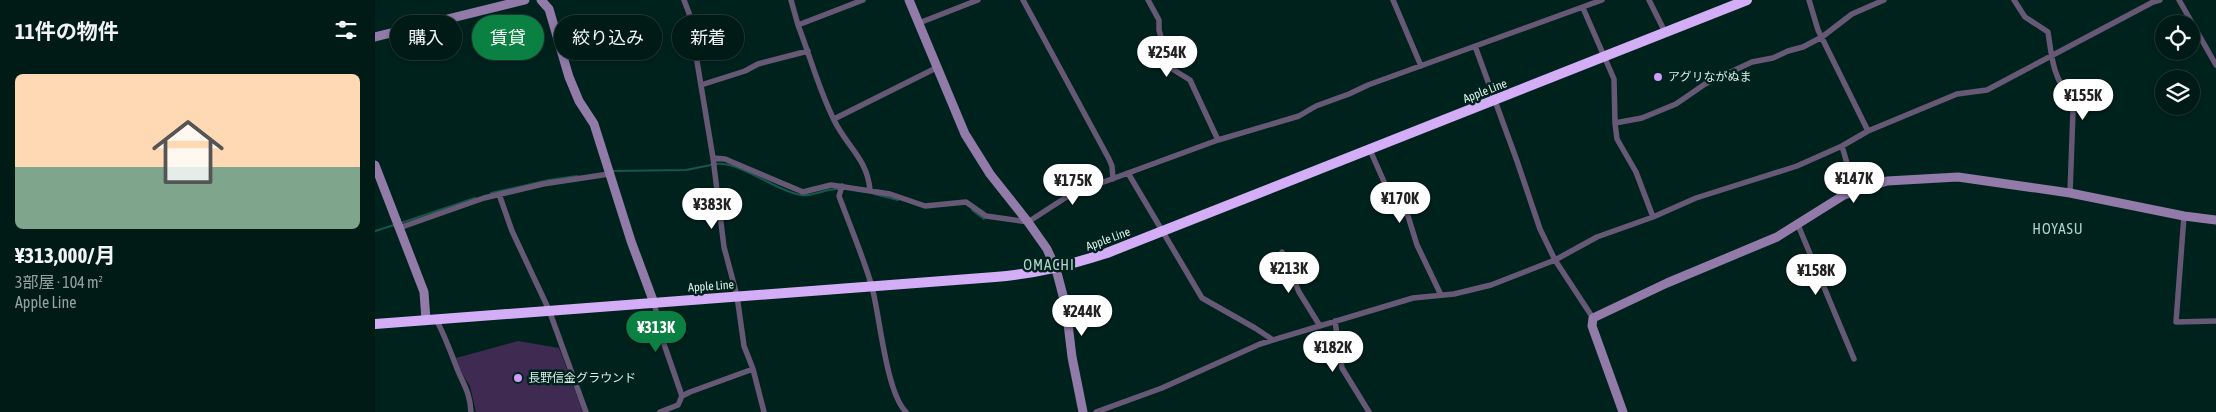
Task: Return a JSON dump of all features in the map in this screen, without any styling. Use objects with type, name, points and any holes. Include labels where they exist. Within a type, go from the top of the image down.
[{"type":"highway","name":"Apple Line","points":[[375,324],[1031,274],[1056,269],[1107,253],[1162,232],[1747,0]]},
{"type":"street","points":[[375,37],[513,1],[525,0]]},
{"type":"street","points":[[541,0],[549,9],[569,77],[579,101],[593,124],[654,303],[664,344],[682,396],[678,405],[660,412]]},
{"type":"street","points":[[683,0],[689,13],[701,85],[713,158],[724,247],[737,296],[744,346],[753,369],[764,412]]},
{"type":"street","points":[[791,0],[798,25],[834,119],[850,148],[859,155],[869,175],[870,190]]},
{"type":"street","points":[[798,25],[863,0]]},
{"type":"street","points":[[909,0],[965,134],[990,174],[1047,249],[1056,269],[1067,307],[1072,357],[1083,412]]},
{"type":"street","points":[[919,23],[978,0]]},
{"type":"street","points":[[1023,0],[1109,159],[1112,166],[1113,179]]},
{"type":"street","points":[[1147,0],[1159,20],[1159,30],[1169,67],[1190,80],[1218,140]]},
{"type":"street","points":[[1393,0],[1421,66]]},
{"type":"street","points":[[713,158],[725,159],[803,192],[831,185],[870,190],[925,206],[966,202],[986,216],[1028,222],[1065,198],[1128,173],[1218,140],[1299,116],[1316,106],[1349,94],[1368,84],[1601,0]]},
{"type":"street","points":[[1649,0],[1665,32]]},
{"type":"street","points":[[1809,0],[1811,13],[1868,131]]},
{"type":"street","points":[[1615,122],[1642,118],[1676,104],[1705,84],[1752,62],[1773,58],[1822,37],[1852,14],[1884,0]]},
{"type":"street","points":[[2014,0],[2025,17],[2048,32],[2058,78],[2063,89],[2069,94],[2073,108],[2070,193]]},
{"type":"street","points":[[1096,412],[1162,388],[1229,357],[1273,340],[1413,298],[1441,295],[1491,285],[1555,260],[1597,237],[1653,217],[1696,198],[1797,166],[1842,146],[1868,131],[1957,94],[1987,90],[2160,0]]},
{"type":"street","points":[[2179,0],[2216,65]]},
{"type":"street","points":[[1583,8],[1614,79],[1617,139],[1637,172],[1653,217]]},
{"type":"street","points":[[1475,46],[1496,100],[1540,229],[1555,260],[1593,318],[1592,326],[1623,412]]},
{"type":"street","points":[[701,85],[745,71],[758,64],[808,51]]},
{"type":"street","points":[[834,119],[938,67]]},
{"type":"street","points":[[1842,146],[1855,191]]},
{"type":"street","points":[[1370,150],[1389,192],[1408,216],[1417,245],[1441,295]]},
{"type":"street","points":[[375,165],[424,292],[431,319],[448,342],[458,370],[470,394],[471,412]]},
{"type":"street","points":[[1128,173],[1202,298],[1273,340]]},
{"type":"street","points":[[399,228],[442,211],[499,194],[543,184],[609,174]]},
{"type":"street","points":[[1593,318],[1667,283],[1761,244],[1798,225],[1844,196],[1887,181],[1958,177],[2070,193],[2184,216],[2216,220]]},
{"type":"street","points":[[842,186],[839,196],[872,286],[892,385],[899,406],[906,412]]},
{"type":"street","points":[[499,194],[512,232],[549,310],[586,412]]},
{"type":"street","points":[[2184,216],[2176,322],[2216,321]]},
{"type":"street","points":[[1798,225],[1854,358]]},
{"type":"street","points":[[1282,252],[1299,292],[1320,326]]},
{"type":"street","points":[[1335,321],[1342,368],[1369,412]]},
{"type":"street","points":[[682,396],[753,369]]},
{"type":"shaded area","name":"長野信金グラウンド","points":[[518,341],[559,348],[583,412],[476,412],[470,386],[460,370],[456,358]]},
{"type":"waterway","points":[[716,164],[725,164],[746,171],[792,193],[801,195],[839,189]]},
{"type":"waterway","points":[[612,171],[686,170],[711,165]]},
{"type":"waterway","points":[[491,193],[549,180],[577,176]]},
{"type":"waterway","points":[[874,194],[898,200]]},
{"type":"waterway","points":[[401,223],[475,198]]},
{"type":"waterway","points":[[972,210],[984,219]]},
{"type":"waterway","points":[[375,231],[394,225]]},
{"type":"place","name":"アグリながぬま","points":[[1658,77]]},
{"type":"place","name":"長野信金グラウンド","points":[[518,378]]},
{"type":"district","name":"HOYASU","points":[[2058,229]]},
{"type":"district","name":"OMACHI","points":[[1049,265]]}]
